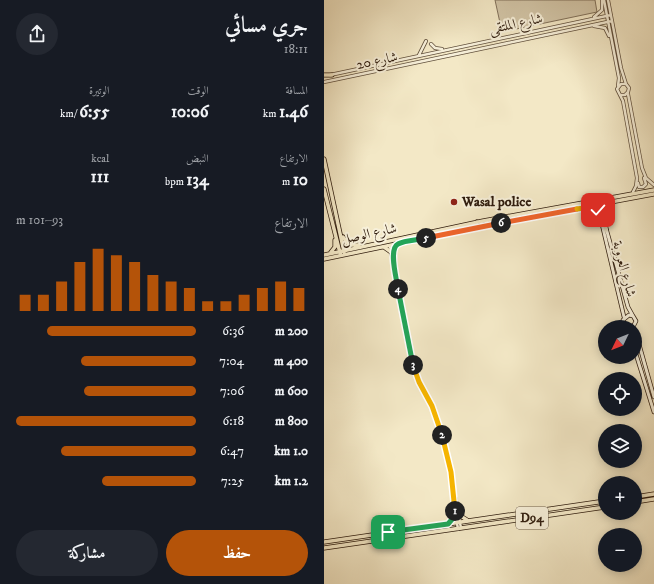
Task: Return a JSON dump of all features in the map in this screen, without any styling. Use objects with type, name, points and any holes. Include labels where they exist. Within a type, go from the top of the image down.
[{"type":"main road","points":[[324,76],[332,75]]},
{"type":"main road","points":[[324,159],[339,228],[342,253]]},
{"type":"main road","points":[[324,189],[334,231],[342,253]]},
{"type":"main road","name":"شارع الوصل","points":[[325,256],[342,253],[368,245],[477,222],[597,203],[654,190]]},
{"type":"main road","name":"شارع الوصل","points":[[325,256],[390,246],[487,225],[581,208],[597,203],[614,202],[654,194]]},
{"type":"main road","points":[[606,230],[604,210],[614,202]]},
{"type":"main road","name":"شارع العروبة","points":[[597,203],[624,317]]},
{"type":"main road","name":"شارع العروبة","points":[[597,203],[632,316]]},
{"type":"main road","points":[[581,208],[593,211],[600,218]]},
{"type":"main road","points":[[487,225],[489,222],[538,212]]},
{"type":"main road","points":[[428,238],[435,234],[476,225],[477,222]]},
{"type":"main road","points":[[339,228],[344,240],[349,245],[368,245]]},
{"type":"main road","points":[[325,256],[335,247],[334,231]]},
{"type":"main road","points":[[383,247],[388,248],[391,252]]},
{"type":"main road","points":[[623,320],[624,317],[629,315],[635,320]]},
{"type":"main road","points":[[642,355],[654,397]]},
{"type":"main road","points":[[639,364],[654,412]]},
{"type":"main road","points":[[642,496],[654,494]]},
{"type":"main road","points":[[642,501],[654,499]]},
{"type":"main road","name":"D94","points":[[324,542],[598,502]]},
{"type":"main road","name":"D94","points":[[324,548],[598,509]]},
{"type":"main road","points":[[448,524],[457,514],[468,521]]},
{"type":"street","points":[[603,0],[619,78],[617,91],[623,101],[638,186],[643,187],[646,184],[632,127],[628,93],[629,88],[626,84],[621,68],[608,0]]},
{"type":"street","points":[[584,20],[594,17],[600,12],[603,8],[603,0]]},
{"type":"street","name":"شارع الملتقى","points":[[425,54],[611,15]]},
{"type":"street","name":"شارع الملتقى","points":[[434,59],[612,21]]},
{"type":"street","points":[[585,27],[599,26],[607,30],[615,60]]},
{"type":"street","points":[[417,56],[422,51],[426,41]]},
{"type":"street","points":[[431,44],[437,49],[450,49]]},
{"type":"street","points":[[442,50],[441,55],[443,57]]},
{"type":"street","points":[[425,54],[429,56],[427,61]]},
{"type":"street","name":"شارع 20","points":[[332,75],[425,54]]},
{"type":"street","name":"شارع 20","points":[[324,82],[434,59]]},
{"type":"street","points":[[618,86],[621,84],[626,84]]},
{"type":"street","points":[[620,95],[623,96],[628,93]]},
{"type":"street","points":[[644,175],[654,185]]},
{"type":"street","points":[[633,192],[636,186],[637,178]]},
{"type":"street","points":[[393,259],[393,249],[398,244]]},
{"type":"street","points":[[390,246],[411,359],[417,377],[436,415],[446,449],[460,529]]},
{"type":"shaded area","points":[[495,0],[595,0],[597,12],[502,32]]},
{"type":"place","name":"Wasal police","points":[[454,202]]},
{"type":"route","points":[[388,532],[448,524],[455,514],[451,472],[443,437],[429,398],[419,382],[408,349],[393,259],[394,248],[398,244],[483,226],[597,206],[598,210]]}]
